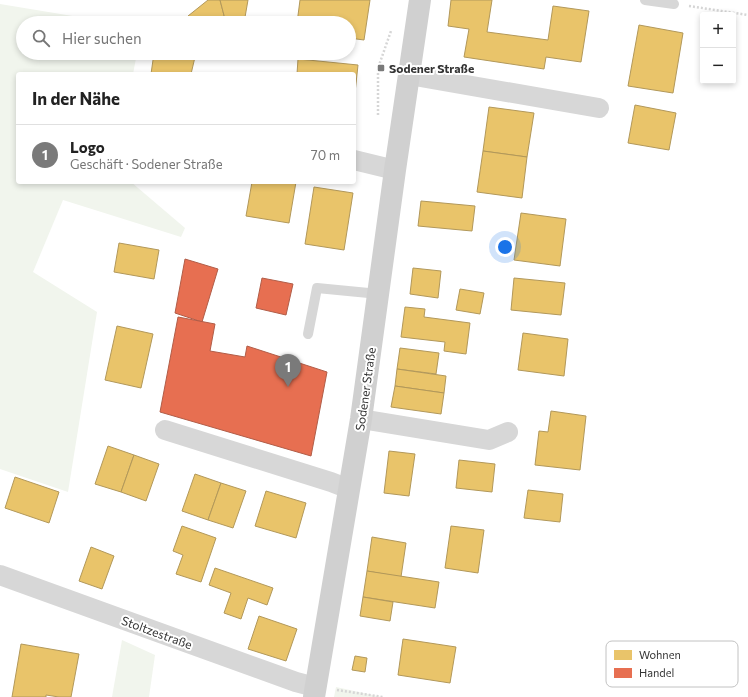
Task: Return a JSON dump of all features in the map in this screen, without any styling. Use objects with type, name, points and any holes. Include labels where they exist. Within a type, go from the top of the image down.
[{"type":"main road","name":"Sodener Straße","points":[[314,692],[361,420],[420,0]]},
{"type":"street","points":[[409,75],[599,108]]},
{"type":"street","points":[[356,160],[395,170]]},
{"type":"street","points":[[361,420],[489,440],[508,432]]},
{"type":"street","points":[[165,430],[349,489]]},
{"type":"street","name":"Stoltzestraße","points":[[0,575],[296,682],[314,692]]},
{"type":"lane","points":[[645,0],[674,4]]},
{"type":"lane","points":[[308,334],[317,288],[378,294]]},
{"type":"path","points":[[674,4],[748,15]]},
{"type":"path","points":[[314,692],[383,697]]},
{"type":"shaded area","points":[[0,4],[73,16],[16,16],[16,60],[136,60],[133,72],[16,72],[16,184],[133,184],[185,228],[181,237],[63,200],[33,272],[97,312],[68,492],[0,469]]},
{"type":"shaded area","points":[[122,640],[155,655],[149,697],[112,697]]},
{"type":"shaded area","points":[[336,687],[382,697],[334,697]]},
{"type":"building: Wohnen","points":[[208,0],[220,0],[224,16],[188,16]]},
{"type":"building: Wohnen","points":[[220,0],[248,0],[245,16],[224,16]]},
{"type":"building: Wohnen","points":[[300,0],[370,0],[364,40],[356,39],[356,16],[298,16]]},
{"type":"building: Wohnen","points":[[451,0],[492,0],[487,32],[548,40],[553,6],[589,11],[581,62],[546,57],[544,69],[464,57],[469,29],[448,26]]},
{"type":"building: Wohnen","points":[[639,25],[683,33],[673,93],[628,86]]},
{"type":"building: Wohnen","points":[[153,60],[194,60],[191,72],[151,72]]},
{"type":"building: Wohnen","points":[[298,60],[358,65],[356,84],[356,72],[297,72]]},
{"type":"building: Wohnen","points":[[635,105],[676,113],[669,150],[628,143]]},
{"type":"building: Wohnen","points":[[489,107],[534,113],[527,157],[483,151]]},
{"type":"building: Wohnen","points":[[483,151],[527,157],[522,198],[477,192]]},
{"type":"building: Wohnen","points":[[252,184],[296,184],[289,223],[246,216]]},
{"type":"building: Wohnen","points":[[314,187],[353,193],[344,250],[305,244]]},
{"type":"building: Wohnen","points":[[421,201],[475,206],[472,231],[418,226]]},
{"type":"building: Wohnen","points":[[521,213],[566,219],[560,266],[514,260]]},
{"type":"building: Wohnen","points":[[119,243],[159,250],[154,279],[114,272]]},
{"type":"building: Wohnen","points":[[413,268],[441,271],[438,298],[410,294]]},
{"type":"building: Wohnen","points":[[514,278],[565,283],[561,315],[511,310]]},
{"type":"building: Wohnen","points":[[460,289],[484,293],[480,314],[456,310]]},
{"type":"building: Wohnen","points":[[405,307],[425,309],[424,317],[470,323],[466,354],[444,351],[445,342],[401,337]]},
{"type":"building: Wohnen","points":[[117,326],[153,334],[141,388],[105,380]]},
{"type":"building: Wohnen","points":[[523,333],[568,339],[564,376],[518,370]]},
{"type":"building: Wohnen","points":[[400,348],[439,353],[436,374],[397,369]]},
{"type":"building: Wohnen","points":[[397,369],[446,376],[444,393],[395,386]]},
{"type":"building: Wohnen","points":[[395,386],[444,393],[441,414],[391,407]]},
{"type":"building: Wohnen","points":[[551,411],[586,416],[580,470],[535,465],[539,431],[548,432]]},
{"type":"building: Wohnen","points":[[108,446],[134,455],[121,492],[95,484]]},
{"type":"building: Wohnen","points":[[389,451],[415,454],[409,496],[384,493]]},
{"type":"building: Wohnen","points":[[134,455],[159,464],[146,501],[121,492]]},
{"type":"building: Wohnen","points":[[459,460],[495,464],[492,492],[456,488]]},
{"type":"building: Wohnen","points":[[195,474],[221,483],[208,520],[182,511]]},
{"type":"building: Wohnen","points":[[15,477],[59,492],[49,523],[5,508]]},
{"type":"building: Wohnen","points":[[221,483],[246,491],[233,528],[208,520]]},
{"type":"building: Wohnen","points":[[528,490],[563,494],[560,522],[524,518]]},
{"type":"building: Wohnen","points":[[266,491],[306,503],[296,538],[255,526]]},
{"type":"building: Wohnen","points":[[182,526],[216,538],[201,582],[176,574],[183,555],[173,551]]},
{"type":"building: Wohnen","points":[[451,526],[484,530],[478,573],[445,568]]},
{"type":"building: Wohnen","points":[[372,537],[406,543],[401,577],[367,571]]},
{"type":"building: Wohnen","points":[[91,547],[114,556],[102,589],[79,581]]},
{"type":"building: Wohnen","points":[[215,568],[273,588],[267,605],[248,598],[241,619],[224,613],[231,593],[209,585]]},
{"type":"building: Wohnen","points":[[367,571],[439,582],[435,608],[363,597]]},
{"type":"building: Wohnen","points":[[363,597],[393,602],[390,621],[360,616]]},
{"type":"building: Wohnen","points":[[259,616],[297,629],[286,661],[248,649]]},
{"type":"building: Wohnen","points":[[403,639],[456,647],[450,683],[398,675]]},
{"type":"building: Wohnen","points":[[21,644],[79,654],[71,697],[46,695],[46,697],[12,697]]},
{"type":"building: Wohnen","points":[[355,656],[367,658],[365,672],[352,670]]},
{"type":"building: Handel","points":[[185,259],[218,269],[202,322],[175,313]]},
{"type":"building: Handel","points":[[262,278],[293,284],[286,315],[256,308]]},
{"type":"building: Handel","points":[[178,317],[215,324],[210,351],[245,357],[247,346],[327,372],[311,456],[160,412]]},
{"type":"place","name":"Sodener Straße","points":[[381,68]]},
{"type":"place","name":"Logo","points":[[288,387]]}]
